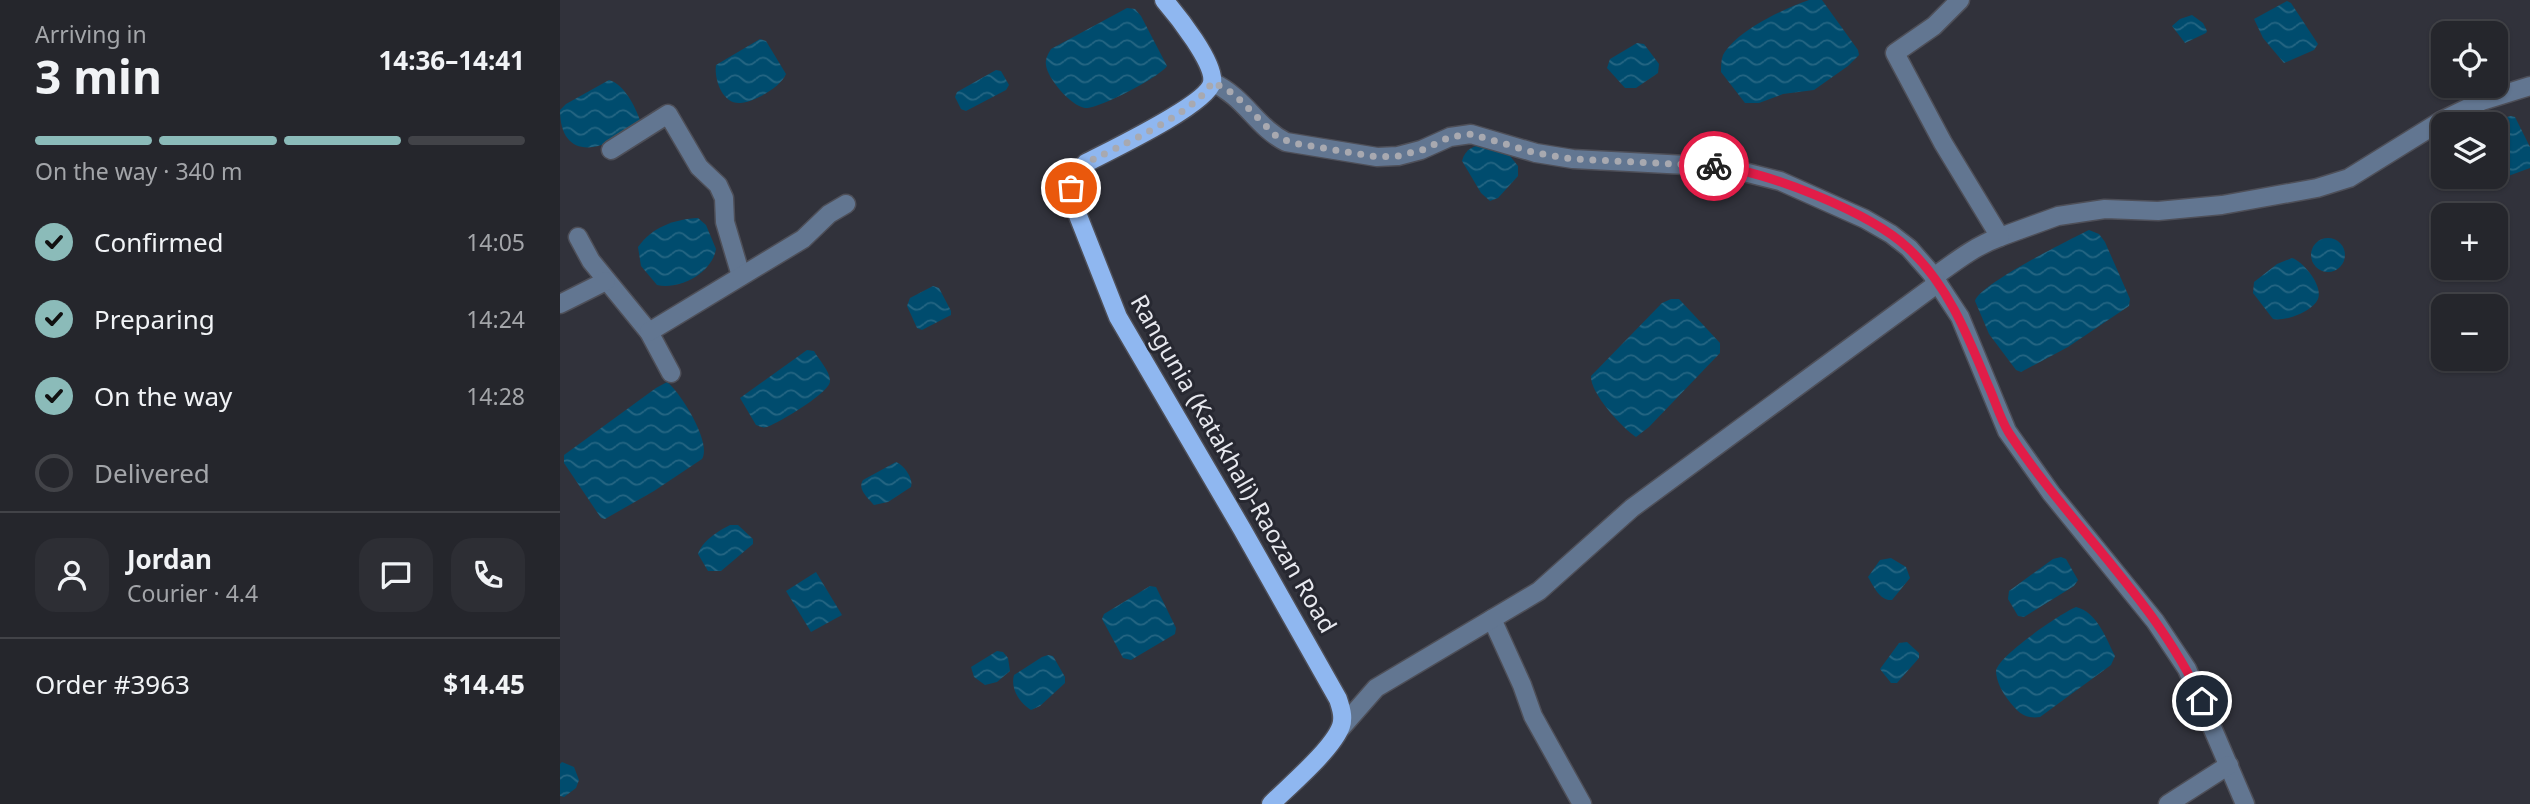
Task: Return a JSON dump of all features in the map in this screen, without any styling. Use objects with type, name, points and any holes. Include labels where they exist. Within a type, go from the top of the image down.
[{"type":"main road","points":[[1164,0],[1205,60],[1212,82]]},
{"type":"main road","name":"Rangunia (Katakhali)-Raozan Road","points":[[1212,82],[1200,99],[1158,125],[1086,163],[1077,173],[1071,188],[1077,213],[1118,317],[1338,699],[1341,728]]},
{"type":"main road","points":[[1271,804],[1327,749],[1341,728]]},
{"type":"street","points":[[1960,0],[1934,26],[1895,53],[1943,143],[2000,237]]},
{"type":"street","points":[[1212,82],[1238,98],[1278,138],[1299,144],[1377,157],[1398,156],[1422,150],[1450,137],[1471,134],[1536,153],[1573,159],[1724,167],[1780,181],[1853,213],[1891,234],[1909,248],[1936,280],[1959,317],[2007,431],[2051,493],[2155,621],[2187,669],[2245,804]]},
{"type":"street","points":[[1341,728],[1376,688],[1539,591],[1632,508],[1936,280],[1964,254],[1982,244],[2058,216],[2105,209],[2158,211],[2210,206],[2317,188],[2349,177],[2441,121],[2482,101],[2530,86]]},
{"type":"street","points":[[611,150],[668,114],[699,167],[718,185],[724,198],[725,222],[741,276]]},
{"type":"street","points":[[649,332],[803,239],[830,214],[846,204]]},
{"type":"street","points":[[578,237],[591,261],[649,332],[671,373]]},
{"type":"street","points":[[560,304],[606,281]]},
{"type":"street","points":[[1492,619],[1533,716],[1582,804]]},
{"type":"street","points":[[2168,804],[2229,765]]},
{"type":"water","points":[[1809,0],[1822,0],[1859,55],[1814,90],[1783,94],[1759,103],[1745,103],[1721,72],[1723,55],[1729,46],[1749,29]]},
{"type":"water","points":[[2287,1],[2318,44],[2314,50],[2284,63],[2263,38],[2254,19]]},
{"type":"water","points":[[1127,8],[1135,9],[1141,16],[1167,66],[1141,85],[1114,98],[1092,107],[1079,106],[1061,91],[1051,77],[1046,65],[1048,55],[1051,49]]},
{"type":"water","points":[[2192,15],[2203,23],[2207,31],[2185,43],[2172,26],[2180,19]]},
{"type":"water","points":[[760,39],[766,41],[786,74],[779,84],[759,97],[746,102],[734,102],[720,90],[716,65]]},
{"type":"water","points":[[1637,43],[1644,44],[1659,64],[1658,73],[1636,88],[1625,88],[1607,68],[1610,59]]},
{"type":"water","points":[[996,70],[1001,71],[1009,85],[1006,90],[966,111],[961,109],[955,97],[957,92]]},
{"type":"water","points":[[609,80],[624,91],[640,120],[630,130],[607,143],[577,146],[565,134],[560,110]]},
{"type":"water","points":[[2508,117],[2515,117],[2530,147],[2530,168],[2508,176]]},
{"type":"water","points":[[1486,144],[1510,156],[1518,166],[1518,176],[1498,198],[1490,201],[1481,193],[1462,161],[1471,148]]},
{"type":"water","points":[[698,218],[706,225],[716,249],[713,258],[694,278],[675,285],[657,285],[641,266],[638,247],[650,234],[665,225]]},
{"type":"water","points":[[2089,230],[2099,234],[2105,242],[2130,299],[2129,306],[2068,347],[2021,372],[2016,370],[1989,334],[1975,301],[1992,284],[2008,274]]},
{"type":"water","points":[[2328,238],[2340,243],[2345,255],[2340,267],[2328,272],[2316,267],[2311,255],[2316,243]]},
{"type":"water","points":[[2292,258],[2302,264],[2315,281],[2318,299],[2311,308],[2298,315],[2273,319],[2253,293],[2254,282],[2277,264]]},
{"type":"water","points":[[933,286],[939,288],[951,315],[922,330],[917,328],[907,306],[910,298]]},
{"type":"water","points":[[1679,299],[1720,343],[1720,353],[1649,427],[1636,437],[1615,418],[1601,400],[1591,376],[1662,303]]},
{"type":"water","points":[[807,350],[814,351],[826,369],[830,377],[828,386],[814,399],[782,420],[767,427],[756,425],[740,398]]},
{"type":"water","points":[[667,382],[694,419],[703,442],[702,459],[654,491],[605,519],[601,518],[564,463],[564,455]]},
{"type":"water","points":[[896,462],[908,473],[911,487],[888,502],[874,505],[862,490],[863,480]]},
{"type":"water","points":[[730,525],[738,525],[753,539],[753,544],[721,571],[708,571],[698,554],[700,549],[711,537]]},
{"type":"water","points":[[1891,558],[1906,567],[1910,578],[1892,600],[1888,600],[1881,596],[1868,577],[1880,560]]},
{"type":"water","points":[[2053,559],[2066,559],[2078,580],[2074,586],[2024,617],[2018,616],[2008,599],[2009,591]]},
{"type":"water","points":[[816,572],[842,615],[811,632],[786,591]]},
{"type":"water","points":[[1150,586],[1156,587],[1176,628],[1175,634],[1131,660],[1123,658],[1102,619],[1104,614]]},
{"type":"water","points":[[2076,607],[2090,614],[2100,627],[2115,656],[2111,665],[2040,717],[2026,716],[2004,695],[1996,671],[1999,664],[2057,617]]},
{"type":"water","points":[[1907,642],[1919,653],[1919,658],[1897,683],[1891,683],[1880,669],[1899,643]]},
{"type":"water","points":[[997,651],[1003,652],[1008,658],[1010,671],[997,682],[985,685],[974,677],[971,667]]},
{"type":"water","points":[[1048,655],[1053,656],[1065,677],[1065,683],[1040,706],[1031,710],[1017,695],[1013,685],[1014,675]]},
{"type":"water","points":[[562,762],[574,767],[579,780],[576,788],[564,797],[560,796]]},
{"type":"way so far","points":[[1071,188],[1077,173],[1086,163],[1158,125],[1200,99],[1212,82],[1238,98],[1260,122],[1286,142],[1377,157],[1398,156],[1422,150],[1450,137],[1471,134],[1536,153],[1573,159],[1714,166]]},
{"type":"route","points":[[1714,166],[1780,181],[1817,196],[1878,226],[1909,248],[1931,273],[1959,317],[2007,431],[2051,493],[2155,621],[2187,669],[2202,701]]}]
